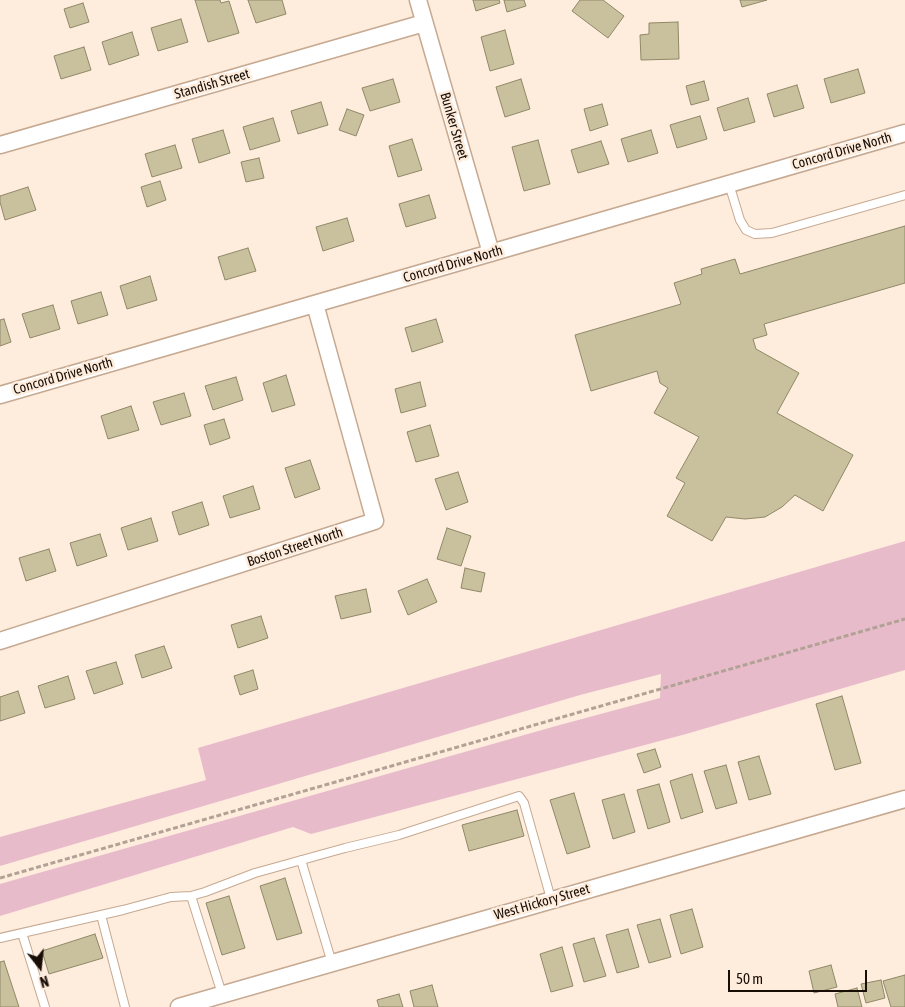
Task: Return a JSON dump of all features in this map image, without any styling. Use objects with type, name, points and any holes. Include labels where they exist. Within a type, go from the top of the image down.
[{"type":"street","name":"Bunker Street","points":[[418,0],[491,253]]},
{"type":"street","name":"Standish Street","points":[[0,145],[424,23]]},
{"type":"street","name":"Concord Drive North","points":[[0,395],[905,133]]},
{"type":"street","name":"Boston Street North","points":[[0,641],[375,521],[315,304]]},
{"type":"street","name":"West Hickory Street","points":[[179,1007],[219,999],[332,963],[551,899],[905,799]]},
{"type":"lane","points":[[730,184],[740,220],[746,230],[755,234],[772,233],[905,195]]},
{"type":"lane","points":[[0,938],[171,897],[191,896],[255,873],[398,835],[519,796],[524,802],[551,899]]},
{"type":"lane","points":[[301,860],[332,963]]},
{"type":"lane","points":[[191,896],[219,999]]},
{"type":"lane","points":[[101,915],[125,1007]]},
{"type":"lane","points":[[22,933],[45,1007]]},
{"type":"path","points":[[0,878],[905,619]]},
{"type":"shaded area","points":[[905,541],[905,670],[686,734],[311,834],[293,827],[0,916],[0,884],[660,698],[661,674],[580,695],[0,866],[0,837],[206,780],[198,748]]},
{"type":"building","points":[[195,0],[220,0],[221,3],[229,1],[239,33],[208,42]]},
{"type":"building","points":[[248,0],[282,0],[286,14],[256,23]]},
{"type":"building","points":[[473,0],[499,0],[500,3],[476,11]]},
{"type":"building","points":[[504,0],[524,0],[526,6],[507,12]]},
{"type":"building","points":[[580,0],[603,0],[624,16],[608,38],[572,11]]},
{"type":"building","points":[[740,0],[767,0],[742,7]]},
{"type":"building","points":[[83,3],[89,22],[70,28],[64,9]]},
{"type":"building","points":[[181,19],[188,42],[158,51],[151,28]]},
{"type":"building","points":[[678,22],[679,59],[641,60],[640,35],[649,34],[649,23]]},
{"type":"building","points":[[505,30],[514,64],[490,71],[481,37]]},
{"type":"building","points":[[132,32],[139,55],[109,65],[102,42]]},
{"type":"building","points":[[84,47],[91,70],[61,79],[54,56]]},
{"type":"building","points":[[858,69],[865,93],[831,103],[824,79]]},
{"type":"building","points":[[393,79],[400,102],[370,111],[362,88]]},
{"type":"building","points":[[521,79],[530,109],[505,117],[496,87]]},
{"type":"building","points":[[704,81],[709,100],[691,105],[686,86]]},
{"type":"building","points":[[797,85],[804,108],[774,117],[767,94]]},
{"type":"building","points":[[748,98],[755,122],[724,131],[717,108]]},
{"type":"building","points":[[321,102],[328,125],[298,134],[291,111]]},
{"type":"building","points":[[602,104],[608,125],[590,131],[584,109]]},
{"type":"building","points":[[347,109],[364,115],[356,136],[339,130]]},
{"type":"building","points":[[700,116],[707,139],[677,148],[670,125]]},
{"type":"building","points":[[273,118],[280,141],[250,150],[243,127]]},
{"type":"building","points":[[223,130],[230,153],[199,163],[192,139]]},
{"type":"building","points":[[651,130],[658,153],[628,162],[621,139]]},
{"type":"building","points":[[412,139],[422,170],[398,177],[389,146]]},
{"type":"building","points":[[538,140],[550,184],[524,191],[512,147]]},
{"type":"building","points":[[601,141],[609,164],[578,173],[571,150]]},
{"type":"building","points":[[175,145],[182,168],[152,177],[145,154]]},
{"type":"building","points":[[259,158],[264,178],[246,182],[241,162]]},
{"type":"building","points":[[160,181],[166,200],[147,207],[141,187]]},
{"type":"building","points":[[28,187],[36,210],[5,220],[0,196]]},
{"type":"building","points":[[429,195],[436,218],[406,227],[399,204]]},
{"type":"building","points":[[347,218],[354,241],[323,251],[316,227]]},
{"type":"building","points":[[905,226],[905,283],[764,324],[767,335],[753,339],[756,349],[799,373],[777,413],[853,455],[823,511],[795,495],[782,507],[765,517],[745,519],[726,517],[712,541],[667,516],[685,483],[676,478],[699,437],[654,413],[668,388],[660,383],[657,371],[591,391],[575,335],[681,304],[674,283],[702,274],[701,269],[735,259],[740,274]]},
{"type":"building","points":[[248,248],[256,271],[225,280],[218,257]]},
{"type":"building","points":[[150,276],[157,300],[127,309],[120,286]]},
{"type":"building","points":[[101,292],[108,315],[78,324],[71,301]]},
{"type":"building","points":[[53,305],[60,329],[30,338],[22,314]]},
{"type":"building","points":[[4,319],[11,342],[0,346],[0,320]]},
{"type":"building","points":[[436,319],[443,342],[412,352],[405,328]]},
{"type":"building","points":[[286,375],[295,405],[272,412],[263,383]]},
{"type":"building","points":[[236,377],[243,400],[213,410],[205,386]]},
{"type":"building","points":[[420,382],[426,406],[401,413],[395,389]]},
{"type":"building","points":[[184,393],[191,416],[161,425],[153,402]]},
{"type":"building","points":[[131,406],[139,430],[108,439],[101,416]]},
{"type":"building","points":[[224,419],[230,438],[210,445],[204,425]]},
{"type":"building","points":[[430,425],[439,456],[416,462],[407,432]]},
{"type":"building","points":[[310,460],[320,489],[295,498],[285,468]]},
{"type":"building","points":[[458,472],[468,502],[446,510],[435,479]]},
{"type":"building","points":[[253,486],[260,509],[230,518],[223,496]]},
{"type":"building","points":[[202,502],[209,525],[179,535],[172,512]]},
{"type":"building","points":[[151,518],[158,541],[128,550],[121,528]]},
{"type":"building","points":[[447,528],[471,536],[461,566],[437,559]]},
{"type":"building","points":[[100,534],[107,556],[77,566],[70,543]]},
{"type":"building","points":[[49,549],[56,571],[26,581],[19,558]]},
{"type":"building","points":[[465,568],[485,573],[481,592],[461,588]]},
{"type":"building","points":[[427,579],[437,602],[408,615],[398,591]]},
{"type":"building","points":[[366,589],[371,612],[341,619],[335,596]]},
{"type":"building","points":[[261,616],[268,638],[238,648],[231,625]]},
{"type":"building","points":[[164,646],[172,668],[142,678],[135,655]]},
{"type":"building","points":[[116,662],[123,684],[94,694],[86,671]]},
{"type":"building","points":[[253,670],[258,689],[240,695],[234,676]]},
{"type":"building","points":[[68,676],[75,699],[45,708],[38,686]]},
{"type":"building","points":[[18,691],[25,713],[0,721],[0,697]]},
{"type":"building","points":[[842,696],[861,763],[835,770],[816,704]]},
{"type":"building","points":[[655,749],[661,767],[644,773],[637,754]]},
{"type":"building","points":[[759,756],[771,794],[749,800],[738,762]]},
{"type":"building","points":[[726,765],[737,803],[716,809],[704,771]]},
{"type":"building","points":[[692,774],[703,812],[681,819],[670,781]]},
{"type":"building","points":[[659,784],[670,822],[648,829],[637,790]]},
{"type":"building","points":[[574,793],[590,847],[567,854],[550,800]]},
{"type":"building","points":[[624,794],[635,832],[613,839],[602,800]]},
{"type":"building","points":[[517,810],[524,836],[469,851],[462,825]]},
{"type":"building","points":[[285,878],[302,933],[277,940],[260,886]]},
{"type":"building","points":[[229,896],[245,948],[222,955],[206,903]]},
{"type":"building","points":[[692,909],[703,947],[681,954],[670,915]]},
{"type":"building","points":[[660,919],[671,957],[649,963],[637,925]]},
{"type":"building","points":[[628,929],[639,967],[617,973],[606,935]]},
{"type":"building","points":[[95,934],[103,958],[49,974],[42,951]]},
{"type":"building","points":[[594,938],[606,976],[584,982],[573,944]]},
{"type":"building","points":[[562,947],[573,986],[551,992],[540,954]]},
{"type":"building","points":[[4,961],[19,1007],[0,1007],[0,962]]},
{"type":"building","points":[[831,965],[837,987],[814,993],[809,971]]},
{"type":"building","points":[[905,975],[905,1007],[891,1007],[883,981]]},
{"type":"building","points":[[881,980],[885,998],[866,1003],[861,984]]},
{"type":"building","points":[[432,985],[438,1007],[414,1007],[410,991]]},
{"type":"building","points":[[857,988],[862,1007],[838,1007],[835,994]]},
{"type":"building","points":[[399,994],[403,1007],[379,1007],[377,1000]]}]
